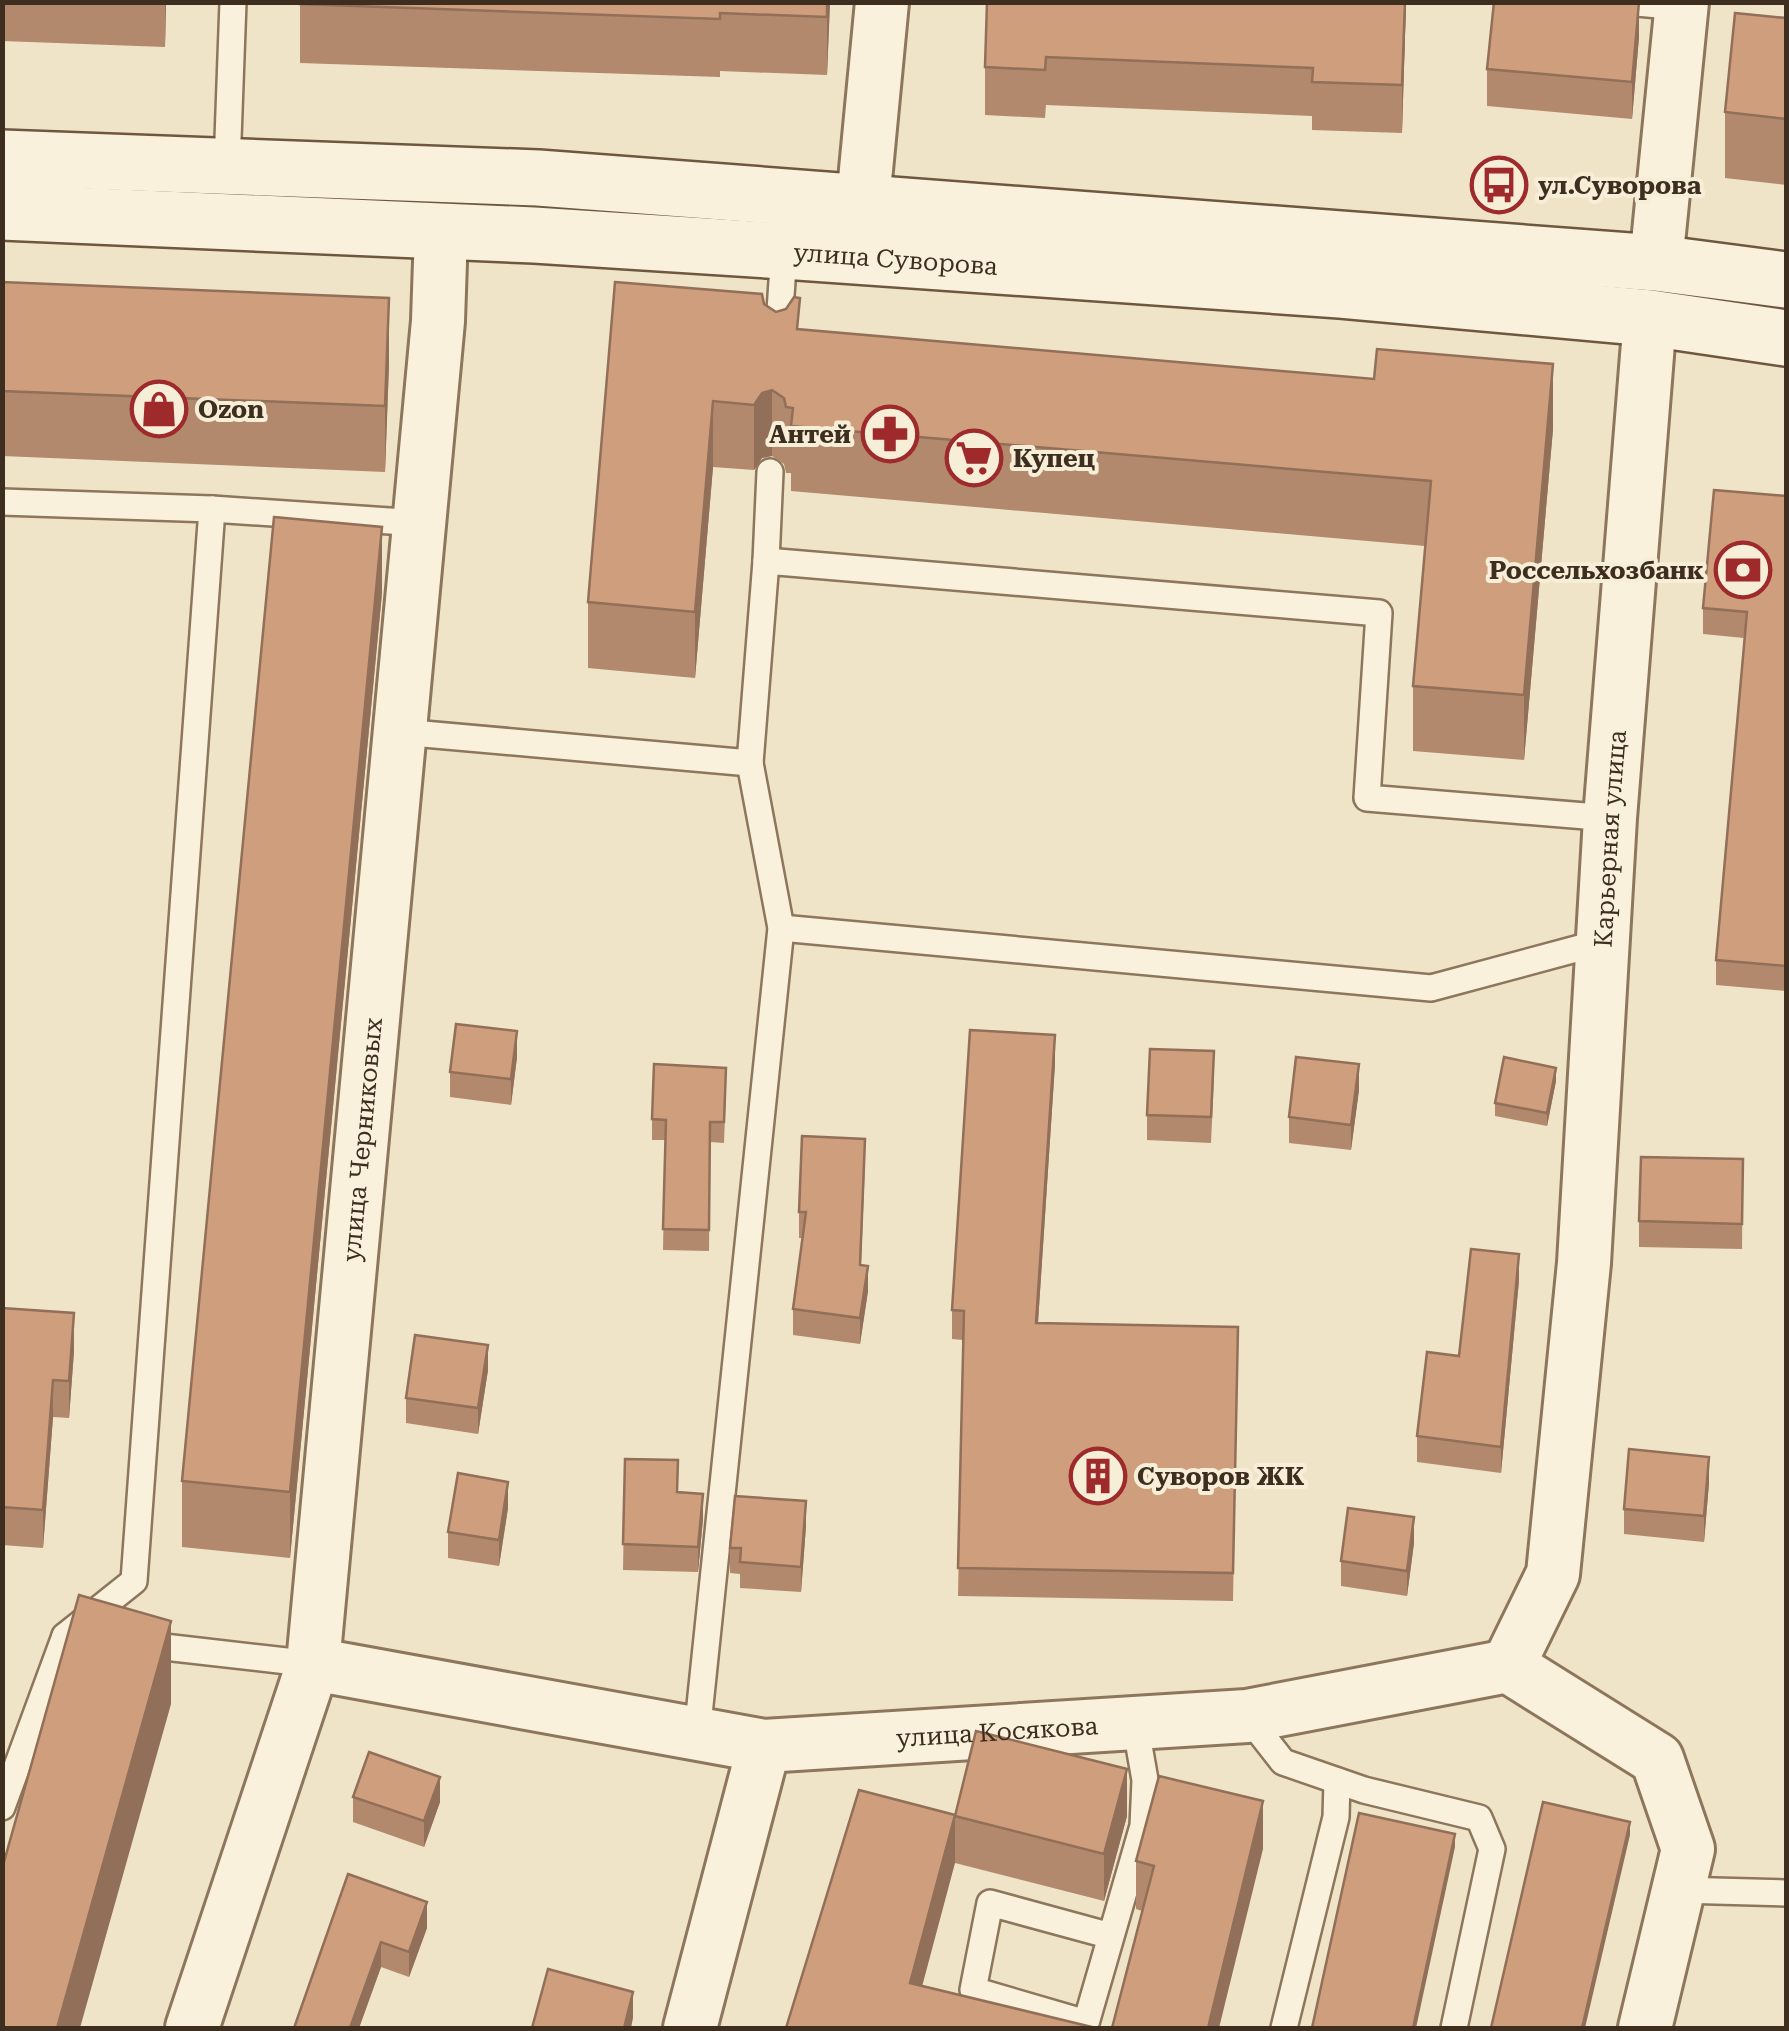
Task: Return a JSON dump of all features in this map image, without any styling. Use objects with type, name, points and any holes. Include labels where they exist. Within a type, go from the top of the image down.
[{"type":"main road","points":[[2,158],[538,178],[1656,263],[1786,280]]},
{"type":"main road","name":"улица Суворова","points":[[2,212],[784,250],[1340,290],[1650,318],[1786,338]]},
{"type":"main road","name":"Карьерная улица","points":[[1650,318],[1656,263]]},
{"type":"street","points":[[864,201],[882,2]]},
{"type":"street","name":"Карьерная улица","points":[[1656,263],[1681,5]]},
{"type":"street","name":"улица Черниковых","points":[[192,2028],[314,1664],[438,322],[441,232]]},
{"type":"street","name":"Карьерная улица","points":[[1508,1666],[1552,1574],[1584,1263],[1610,818],[1650,318]]},
{"type":"street","name":"улица Косякова","points":[[314,1664],[764,1746],[1247,1716],[1508,1666]]},
{"type":"street","points":[[1508,1666],[1656,1759],[1688,1849],[1645,2028]]},
{"type":"street","points":[[690,2028],[764,1746]]},
{"type":"lane","points":[[228,166],[233,2]]},
{"type":"lane","points":[[1626,2],[1681,5]]},
{"type":"lane","points":[[778,361],[784,250]]},
{"type":"lane","points":[[697,1734],[781,928],[750,763],[770,472]]},
{"type":"lane","points":[[2,502],[212,510],[419,524]]},
{"type":"lane","points":[[2,1806],[66,1636],[134,1582],[212,510]]},
{"type":"lane","points":[[766,562],[1379,614],[1367,798],[1610,818]]},
{"type":"lane","points":[[401,732],[750,763]]},
{"type":"lane","points":[[781,928],[1431,988],[1602,942]]},
{"type":"lane","points":[[66,1636],[314,1664]]},
{"type":"lane","points":[[1247,1716],[1284,1762],[1337,1781],[1479,1818],[1492,1850],[1454,2028]]},
{"type":"lane","points":[[1111,1936],[990,1903],[973,1990],[1086,2023],[1144,1826],[1145,1780],[1135,1723]]},
{"type":"lane","points":[[1284,2028],[1336,1817],[1337,1781]]},
{"type":"lane","points":[[1678,1890],[1786,1893]]},
{"type":"building","points":[[300,2],[827,2],[827,17],[720,13],[720,19]]},
{"type":"building","points":[[987,2],[1405,2],[1402,85],[1312,82],[1313,68],[1046,57],[1045,70],[985,67]]},
{"type":"building","points":[[1494,2],[1639,2],[1632,82],[1487,69]]},
{"type":"building","points":[[1735,13],[1786,18],[1786,119],[1725,112]]},
{"type":"building","points":[[2,282],[389,298],[385,406],[2,391]]},
{"type":"building","points":[[615,282],[762,294],[764,304],[776,312],[786,309],[794,297],[800,298],[797,329],[1374,379],[1377,349],[1553,364],[1524,695],[1413,686],[1431,481],[791,426],[793,408],[786,407],[784,398],[772,390],[762,393],[754,405],[713,401],[695,612],[588,602]]},
{"type":"building","points":[[1714,490],[1786,496],[1786,966],[1716,960],[1747,612],[1703,608]]},
{"type":"building","points":[[274,517],[382,527],[290,1492],[182,1481]]},
{"type":"building","points":[[456,1024],[517,1031],[511,1079],[450,1072]]},
{"type":"building","name":"Суворов ЖК","points":[[970,1030],[1055,1035],[1036,1323],[1238,1327],[1233,1573],[958,1568],[964,1311],[952,1310]]},
{"type":"building","points":[[1150,1049],[1214,1051],[1211,1117],[1147,1115]]},
{"type":"building","points":[[1296,1057],[1359,1064],[1351,1125],[1289,1117]]},
{"type":"building","points":[[1504,1057],[1556,1068],[1547,1113],[1495,1103]]},
{"type":"building","points":[[654,1064],[726,1068],[724,1122],[710,1122],[709,1230],[663,1229],[666,1120],[652,1119]]},
{"type":"building","points":[[802,1136],[865,1139],[860,1265],[868,1266],[860,1318],[793,1309],[806,1212],[799,1212]]},
{"type":"building","points":[[1641,1157],[1743,1159],[1742,1224],[1639,1221]]},
{"type":"building","points":[[1471,1249],[1519,1254],[1501,1447],[1417,1436],[1427,1352],[1459,1356]]},
{"type":"building","points":[[2,1308],[74,1313],[69,1381],[53,1380],[43,1510],[2,1507]]},
{"type":"building","points":[[415,1335],[488,1345],[478,1408],[406,1398]]},
{"type":"building","points":[[1629,1449],[1709,1457],[1704,1516],[1624,1509]]},
{"type":"building","points":[[625,1459],[678,1460],[677,1492],[703,1494],[698,1547],[623,1544]]},
{"type":"building","points":[[458,1473],[508,1482],[499,1540],[448,1532]]},
{"type":"building","points":[[735,1496],[806,1501],[801,1567],[740,1562],[741,1548],[730,1548]]},
{"type":"building","points":[[1348,1508],[1414,1517],[1407,1571],[1341,1561]]},
{"type":"building","points":[[79,1595],[171,1621],[57,2028],[2,2028],[2,1869]]},
{"type":"building","points":[[976,1731],[1127,1769],[1104,1854],[955,1816]]},
{"type":"building","points":[[369,1752],[440,1777],[424,1821],[353,1797]]},
{"type":"building","points":[[1159,1776],[1263,1801],[1208,2028],[1112,2028],[1154,1866],[1136,1861]]},
{"type":"building","points":[[859,1790],[955,1815],[910,1983],[1096,2028],[786,2028]]},
{"type":"building","points":[[1543,1802],[1630,1822],[1582,2028],[1491,2028]]},
{"type":"building","points":[[1359,1813],[1455,1834],[1413,2028],[1312,2028]]},
{"type":"building","points":[[348,1874],[427,1902],[409,1952],[381,1942],[350,2028],[294,2028]]},
{"type":"building","points":[[548,1969],[633,1992],[624,2028],[532,2028]]},
{"type":"place","name":"ул.Суворова","points":[[1499,185]]},
{"type":"place","name":"Ozon","points":[[159,409]]},
{"type":"place","name":"Антей","points":[[890,434]]},
{"type":"place","name":"Купец","points":[[974,458]]},
{"type":"place","name":"Россельхозбанк","points":[[1743,570]]},
{"type":"place","name":"Суворов ЖК","points":[[1098,1476]]}]
